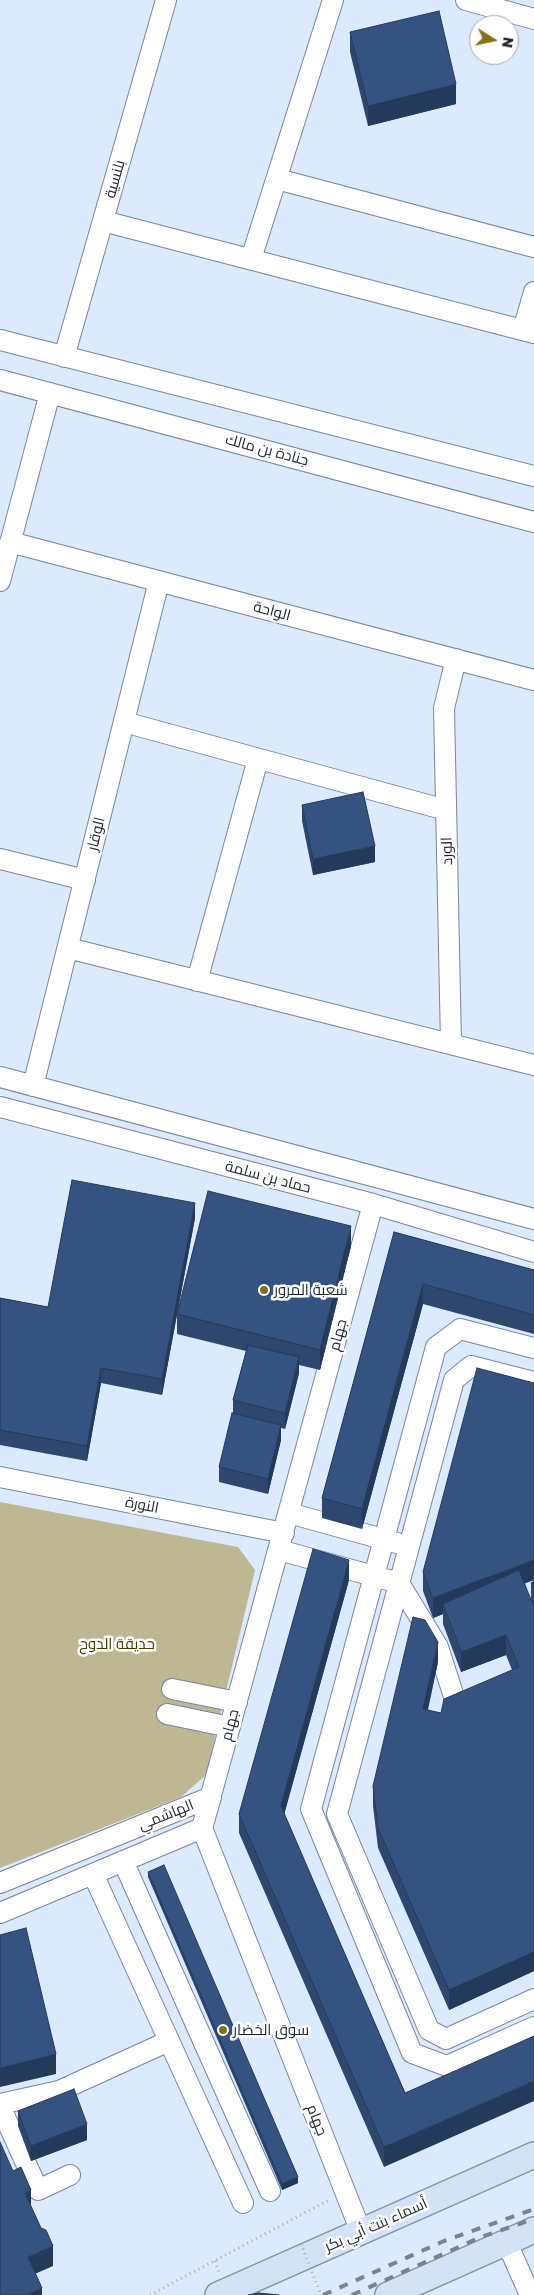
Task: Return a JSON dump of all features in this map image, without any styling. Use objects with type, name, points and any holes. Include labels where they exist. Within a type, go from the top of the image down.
[{"type":"main road","name":"أسماء بنت أبي بكر","points":[[218,2295],[534,2155]]},
{"type":"main road","points":[[388,2295],[534,2230]]},
{"type":"street","name":"بلنسية","points":[[64,357],[166,0]]},
{"type":"street","points":[[251,260],[333,0]]},
{"type":"street","points":[[466,0],[534,19]]},
{"type":"street","points":[[276,179],[534,247]]},
{"type":"street","points":[[103,221],[528,332],[534,292]]},
{"type":"street","points":[[0,340],[534,476]]},
{"type":"street","name":"جنادة بن مالك","points":[[0,380],[534,522]]},
{"type":"street","points":[[0,580],[50,392]]},
{"type":"street","name":"الواحة","points":[[10,542],[534,680]]},
{"type":"street","name":"الوقار","points":[[33,1086],[159,581]]},
{"type":"street","name":"الورد","points":[[451,1044],[444,708],[456,659]]},
{"type":"street","points":[[124,722],[446,810]]},
{"type":"street","points":[[198,981],[258,758]]},
{"type":"street","points":[[0,859],[85,880]]},
{"type":"street","points":[[68,948],[534,1065]]},
{"type":"street","name":"حماد بن سلمة","points":[[0,1077],[534,1219]]},
{"type":"street","name":"حماد بن سلمة","points":[[0,1107],[373,1204],[534,1252]]},
{"type":"street","name":"جهام","points":[[361,2232],[202,1828],[373,1204]]},
{"type":"street","points":[[534,1348],[460,1329],[436,1347],[311,1809],[412,2053],[447,2066],[534,2027]]},
{"type":"street","points":[[534,1382],[471,1366],[454,1380],[337,1814],[429,2030],[446,2038],[534,1999]]},
{"type":"street","name":"النورة","points":[[0,1477],[281,1542],[374,1576],[399,1583]]},
{"type":"street","points":[[289,1513],[409,1547]]},
{"type":"street","points":[[399,1583],[438,1647],[456,1703]]},
{"type":"street","points":[[172,1689],[237,1702]]},
{"type":"street","points":[[167,1714],[230,1727]]},
{"type":"street","name":"الهاشمي","points":[[0,1883],[211,1797],[202,1828],[0,1913]]},
{"type":"street","points":[[123,1861],[270,2191]]},
{"type":"street","points":[[93,1874],[243,2203]]},
{"type":"street","points":[[70,2176],[38,2190],[0,2105],[59,2091],[169,2041]]},
{"type":"street","points":[[507,2242],[530,2295]]},
{"type":"path","points":[[150,2295],[345,2192]]},
{"type":"path","points":[[301,2244],[321,2295]]},
{"type":"green space","name":"حديقة الدوح","points":[[0,1502],[238,1547],[255,1570],[206,1775],[181,1797],[0,1868]]},
{"type":"building","points":[[439,11],[456,84],[368,106],[350,32]]},
{"type":"building","points":[[363,792],[375,846],[313,859],[302,805]]},
{"type":"building","points":[[72,1180],[195,1203],[162,1379],[101,1368],[87,1446],[0,1430],[0,1298],[48,1307]]},
{"type":"building","name":"شعبة المرور","points":[[208,1191],[351,1226],[320,1350],[177,1314]]},
{"type":"building","points":[[394,1232],[534,1270],[534,1315],[423,1284],[362,1509],[322,1498]]},
{"type":"building","points":[[248,1345],[299,1357],[285,1413],[233,1400]]},
{"type":"building","points":[[477,1368],[534,1383],[534,1560],[433,1598],[423,1572]]},
{"type":"building","points":[[232,1413],[281,1425],[268,1479],[219,1467]]},
{"type":"building","points":[[313,1549],[349,1560],[281,1806],[405,2093],[534,2036],[534,2081],[384,2147],[239,1814]]},
{"type":"building","points":[[519,1570],[534,1607],[534,1952],[449,1990],[378,1828],[373,1786],[413,1617],[425,1620],[438,1642],[423,1709],[441,1713],[444,1699],[519,1667],[506,1635],[461,1652],[443,1604]]},
{"type":"building","name":"سوق الخضار","points":[[164,1865],[298,2177],[282,2184],[148,1872]]},
{"type":"building","points":[[26,1928],[56,2054],[0,2068],[0,1935]]},
{"type":"building","points":[[74,2089],[87,2124],[31,2146],[18,2111]]},
{"type":"building","points":[[0,2142],[13,2171],[21,2167],[31,2190],[25,2193],[41,2228],[46,2230],[53,2246],[28,2257],[42,2288],[27,2295],[0,2295]]},
{"type":"building","points":[[259,2293],[279,2295],[248,2295]]},
{"type":"railway","points":[[323,2295],[444,2241],[534,2209]]},
{"type":"railway","points":[[352,2295],[481,2237],[534,2219]]},
{"type":"place","name":"شعبة المرور","points":[[264,1290]]},
{"type":"place","name":"سوق الخضار","points":[[223,2030]]}]
